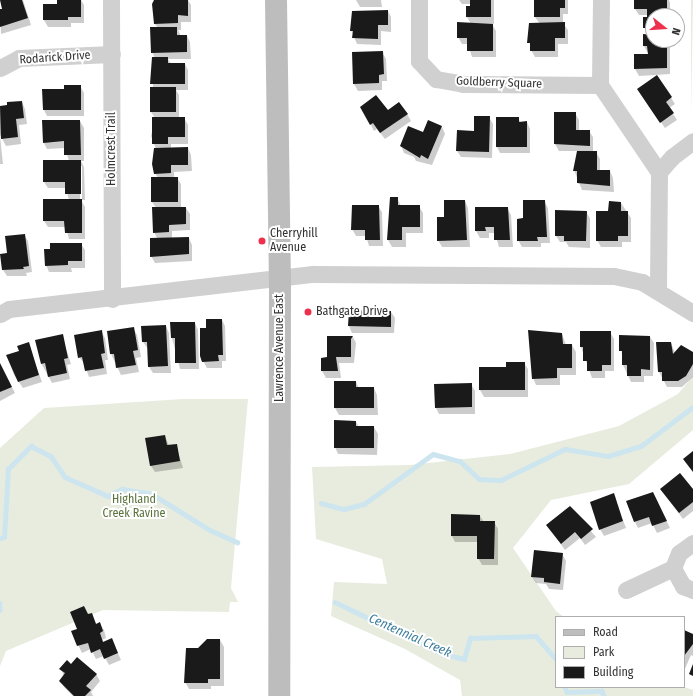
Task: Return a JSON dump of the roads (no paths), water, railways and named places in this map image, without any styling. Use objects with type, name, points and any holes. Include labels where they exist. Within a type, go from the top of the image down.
[{"type":"main road","name":"Lawrence Avenue East","points":[[276,0],[280,277],[279,696]]},
{"type":"street","name":"Holmcrest Trail","points":[[111,0],[112,299]]},
{"type":"street","name":"Goldberry Square","points":[[419,0],[419,61],[436,79],[463,84],[600,85]]},
{"type":"street","points":[[601,0],[600,85],[659,172],[658,291]]},
{"type":"street","name":"Rodarick Drive","points":[[0,68],[19,58],[112,54]]},
{"type":"street","points":[[659,172],[672,157],[693,141]]},
{"type":"street","points":[[0,314],[9,309],[112,299],[313,274],[614,276],[642,282],[693,313]]},
{"type":"street","points":[[626,590],[673,568],[679,553],[693,543]]},
{"type":"street","points":[[673,568],[683,586],[693,590]]},
{"type":"waterway","points":[[321,503],[344,509],[364,504],[433,454],[460,461],[479,479],[501,480],[565,449],[608,456],[641,446],[693,407]]},
{"type":"waterway","name":"Centennial Creek","points":[[0,538],[4,537],[8,469],[31,446],[51,456],[65,477],[108,496],[122,489],[152,494],[210,530],[237,542]]},
{"type":"waterway","name":"Centennial Creek","points":[[335,602],[443,654],[464,659],[470,638],[536,636],[555,658]]},
{"type":"waterway","name":"Centennial Creek","points":[[0,603],[0,610]]},
{"type":"waterway","name":"Centennial Creek","points":[[565,688],[567,692],[602,691],[604,696]]},
{"type":"place","name":"Cherryhill Avenue","points":[[262,241]]},
{"type":"place","name":"Bathgate Drive","points":[[308,312]]},
{"type":"park label","name":"Highland Creek Ravine","points":[[134,507]]}]
